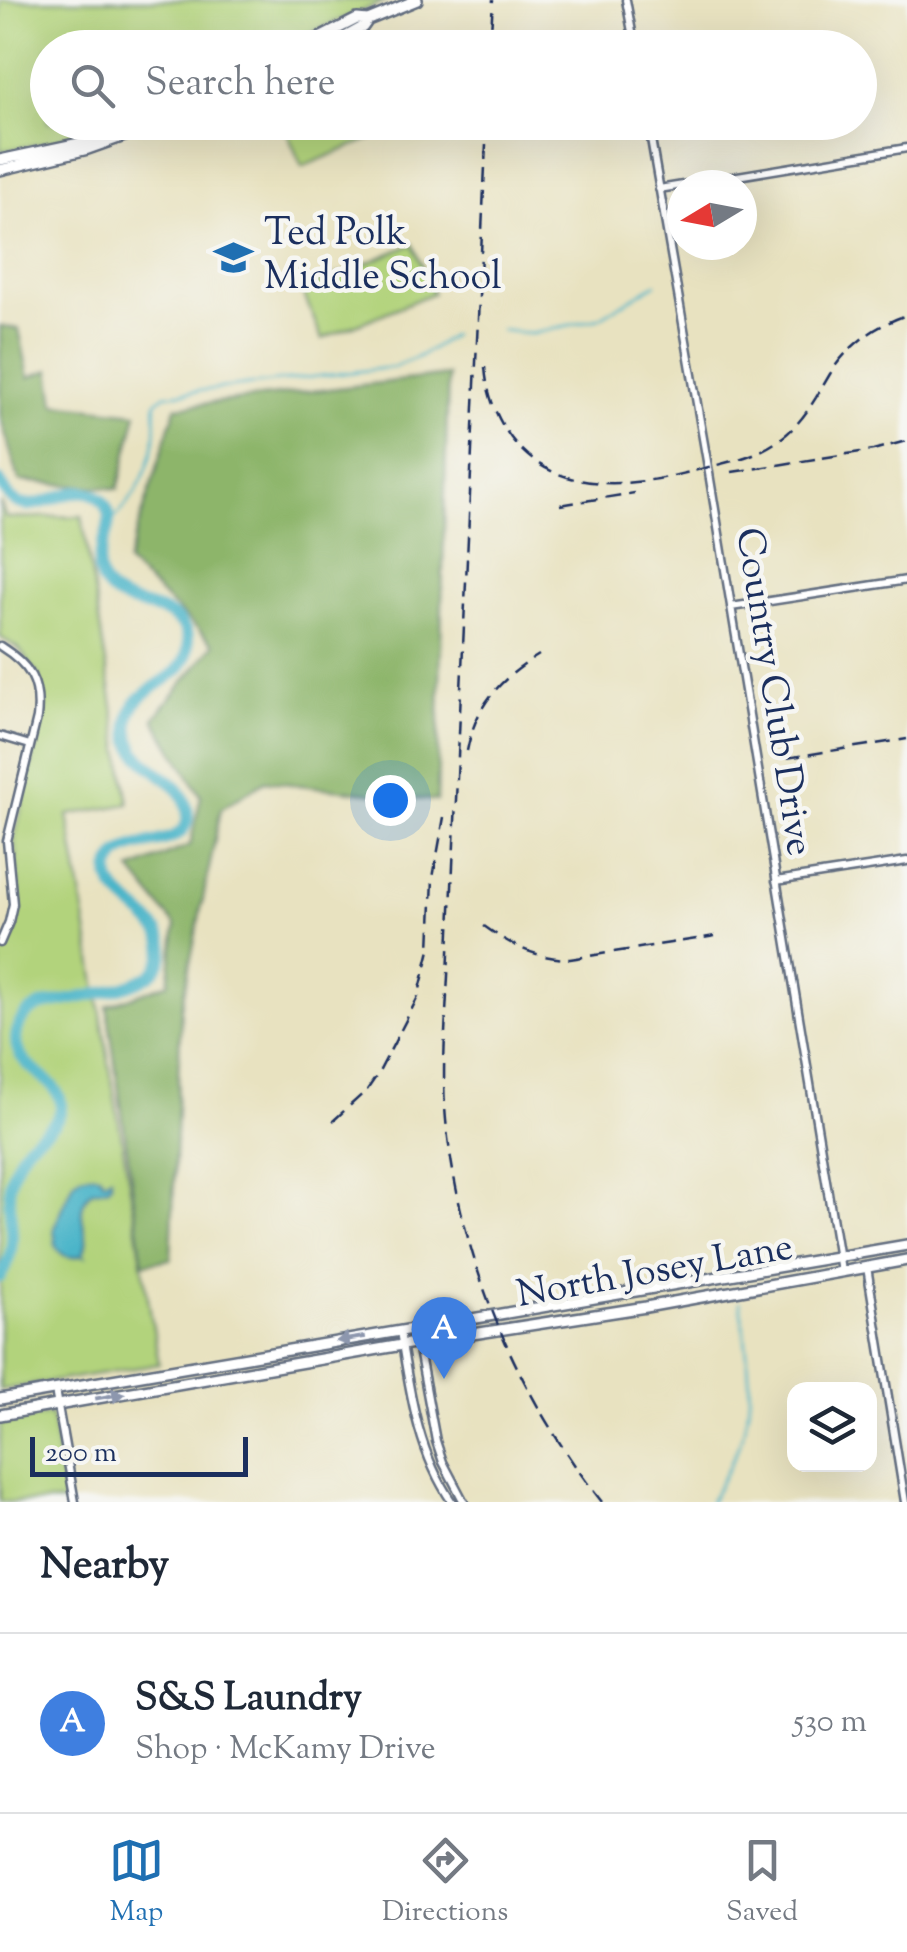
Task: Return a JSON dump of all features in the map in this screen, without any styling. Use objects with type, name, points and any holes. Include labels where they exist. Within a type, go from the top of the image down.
[{"type":"main road","points":[[335,30],[417,0]]},
{"type":"main road","points":[[358,30],[368,20]]},
{"type":"main road","points":[[0,160],[90,140]]},
{"type":"main road","points":[[0,170],[113,140]]},
{"type":"main road","name":"North Josey Lane","points":[[0,1399],[907,1245]]},
{"type":"main road","name":"North Josey Lane","points":[[0,1415],[907,1260]]},
{"type":"street","points":[[626,0],[632,30]]},
{"type":"street","name":"Country Club Drive","points":[[651,140],[841,1271]]},
{"type":"street","points":[[659,189],[907,148]]},
{"type":"street","points":[[731,607],[907,580]]},
{"type":"street","points":[[0,646],[26,666],[39,699],[4,859],[13,904],[0,943]]},
{"type":"street","points":[[0,736],[30,745]]},
{"type":"street","points":[[776,881],[907,861]]},
{"type":"street","points":[[867,1267],[905,1502]]},
{"type":"street","points":[[415,1328],[436,1441],[464,1502]]},
{"type":"street","points":[[400,1331],[421,1442],[452,1502]]},
{"type":"street","points":[[55,1390],[75,1502]]},
{"type":"green space","points":[[0,0],[388,0],[317,30],[30,30],[30,140],[55,140],[0,151]]},
{"type":"green space","points":[[290,140],[368,140],[302,167]]},
{"type":"green space","points":[[413,244],[433,293],[322,339],[302,290]]},
{"type":"green space","points":[[0,326],[19,329],[29,377],[50,370],[55,404],[137,413],[118,489],[19,481],[0,416]]},
{"type":"green space","points":[[448,375],[437,801],[265,781],[221,809],[181,1008],[171,1259],[143,1264],[107,1006],[168,983],[176,926],[131,870],[190,845],[201,796],[154,719],[214,644],[127,563],[176,407]]},
{"type":"green space","points":[[0,502],[6,518],[82,516],[129,804],[68,815],[159,1364],[0,1390],[0,956],[14,934],[20,904],[14,839],[45,707],[38,675],[19,649],[0,637]]},
{"type":"green space","points":[[51,1414],[65,1502],[0,1502],[0,1424]]},
{"type":"water","points":[[90,1174],[99,1175],[104,1181],[111,1177],[111,1184],[91,1191],[82,1208],[85,1256],[67,1256],[56,1246],[54,1228],[74,1182]]},
{"type":"waterway","points":[[501,330],[532,334],[599,318],[656,284]]},
{"type":"waterway","points":[[110,523],[144,477],[154,443],[156,402],[165,395],[394,367],[453,335]]},
{"type":"waterway","points":[[0,481],[10,497],[21,504],[34,505],[73,492],[98,497],[109,516],[99,559],[103,582],[119,597],[173,617],[184,629],[188,646],[179,668],[140,698],[129,720],[135,749],[181,793],[188,819],[175,836],[126,850],[117,856],[109,871],[112,884],[122,897],[160,935],[163,950],[157,968],[149,976],[104,992],[43,1005],[20,1023],[18,1050],[24,1061],[52,1085],[61,1105],[58,1118],[26,1148],[13,1172],[9,1198],[11,1249],[0,1277]]},
{"type":"waterway","points":[[710,1502],[737,1448],[747,1414],[748,1366],[740,1302]]},
{"type":"railway","points":[[491,30],[493,0]]},
{"type":"railway","points":[[486,140],[445,1037],[446,1120],[464,1223],[497,1323],[543,1416],[602,1502]]},
{"type":"railway","points":[[485,367],[500,421],[530,457],[551,471],[574,479],[599,483],[650,480],[731,461],[770,446],[802,418],[837,364],[854,346],[884,324],[907,315]]},
{"type":"railway","points":[[732,472],[873,450],[906,441]]},
{"type":"railway","points":[[560,505],[634,493]]},
{"type":"railway","points":[[467,751],[483,706],[501,684],[539,655]]},
{"type":"railway","points":[[786,758],[907,739]]},
{"type":"railway","points":[[333,1121],[367,1090],[378,1074],[418,997],[430,950],[433,878],[444,817]]},
{"type":"railway","points":[[484,926],[524,950],[570,959],[715,936]]},
{"type":"place","name":"Ted Polk Middle School","points":[[234,257]]},
{"type":"place","name":"S&S Laundry","points":[[444,1379]]}]
